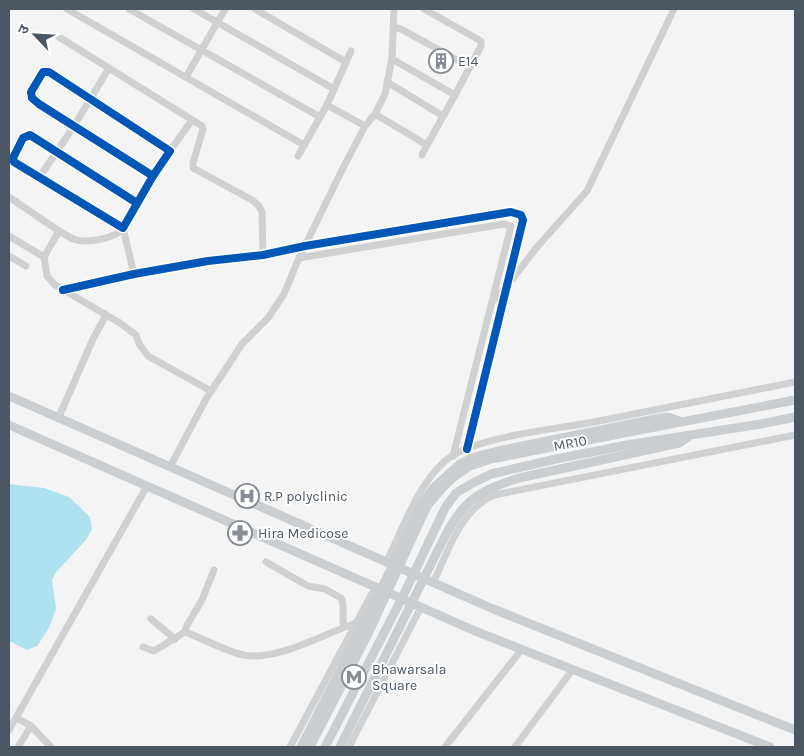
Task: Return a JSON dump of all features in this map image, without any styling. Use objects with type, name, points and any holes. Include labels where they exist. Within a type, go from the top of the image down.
[{"type":"main road","points":[[9,396],[491,608],[795,730]]},
{"type":"main road","name":"MR10","points":[[310,747],[368,634],[428,506],[443,487],[470,466],[490,459],[795,400]]},
{"type":"main road","name":"MR10","points":[[325,747],[402,598],[444,508],[456,493],[491,474],[556,459],[693,434],[761,424],[795,416]]},
{"type":"main road","points":[[301,747],[376,600],[422,504],[433,488],[460,464],[498,451],[655,419],[668,417],[683,422]]},
{"type":"main road","points":[[9,425],[421,607],[770,747]]},
{"type":"main road","points":[[340,747],[441,544],[454,520],[465,505],[498,484],[518,478],[662,448],[679,443],[693,434]]},
{"type":"street","points":[[67,9],[304,145]]},
{"type":"street","points":[[129,9],[320,118]]},
{"type":"street","points":[[194,9],[334,89]]},
{"type":"street","points":[[186,77],[225,9]]},
{"type":"street","points":[[255,9],[346,62]]},
{"type":"street","points":[[170,467],[212,391],[242,344],[268,318],[284,294],[299,258],[365,126],[375,114],[385,94],[392,59],[394,9]]},
{"type":"street","points":[[422,155],[481,46],[481,41],[424,9]]},
{"type":"street","points":[[492,302],[537,247],[588,191],[674,9]]},
{"type":"street","points":[[393,27],[401,29],[470,67]]},
{"type":"street","points":[[59,37],[204,129],[193,168],[252,200],[259,206],[262,212],[263,255]]},
{"type":"street","points":[[298,156],[327,105],[351,51]]},
{"type":"street","points":[[392,59],[455,95]]},
{"type":"street","points":[[38,178],[74,126],[109,68]]},
{"type":"street","points":[[153,176],[32,98],[31,92],[43,72],[49,72],[170,151]]},
{"type":"street","points":[[387,82],[443,116]]},
{"type":"street","points":[[327,105],[365,126]]},
{"type":"street","points":[[375,114],[427,145]]},
{"type":"street","points":[[9,197],[74,240],[90,241],[114,236],[120,233],[153,176],[192,120]]},
{"type":"street","points":[[134,274],[123,228],[38,178],[14,162],[13,158],[23,138],[30,135],[137,203]]},
{"type":"street","points":[[63,290],[134,274],[263,255],[305,246],[511,212],[521,215],[523,220],[467,450]]},
{"type":"street","points":[[299,258],[504,224],[511,226],[453,456]]},
{"type":"street","points":[[59,231],[44,257],[48,276],[55,285],[136,335],[139,344],[148,356],[212,391]]},
{"type":"street","points":[[9,236],[44,257]]},
{"type":"street","points":[[9,256],[26,266]]},
{"type":"street","points":[[58,419],[93,338],[106,315]]},
{"type":"street","points":[[386,563],[420,494],[432,475],[446,460],[453,456],[504,438],[795,382]]},
{"type":"street","points":[[433,583],[465,519],[477,505],[494,495],[795,435]]},
{"type":"street","points":[[9,730],[147,486]]},
{"type":"street","points":[[266,562],[308,586],[325,589],[341,598],[344,607],[341,618],[344,627]]},
{"type":"street","points":[[143,647],[154,651],[185,632],[202,600],[214,570]]},
{"type":"street","points":[[290,747],[376,586]]},
{"type":"street","points":[[349,747],[421,607]]},
{"type":"street","points":[[151,619],[175,639]]},
{"type":"street","points":[[185,632],[235,652],[255,656],[268,655],[315,640],[357,623]]},
{"type":"street","points":[[446,747],[522,649]]},
{"type":"street","points":[[515,747],[574,669]]},
{"type":"street","points":[[17,718],[31,726],[51,747]]},
{"type":"street","points":[[18,747],[31,726]]},
{"type":"water","points":[[9,484],[44,488],[69,497],[90,517],[92,529],[86,540],[56,572],[52,580],[56,609],[49,628],[37,646],[27,650],[9,641]]},
{"type":"cycle path","points":[[137,203],[30,135],[23,138],[13,158],[14,162],[123,228],[170,151],[49,72],[43,72],[31,92],[32,98],[153,176]]},
{"type":"cycle path","points":[[63,290],[134,274],[208,261],[263,255],[305,246],[511,212],[521,215],[523,220],[467,449]]},
{"type":"place","name":"E14","points":[[441,61]]},
{"type":"place","name":"R.P polyclinic","points":[[247,496]]},
{"type":"place","name":"Hira Medicose","points":[[240,533]]},
{"type":"place","name":"Bhawarsala Square","points":[[354,677]]}]
